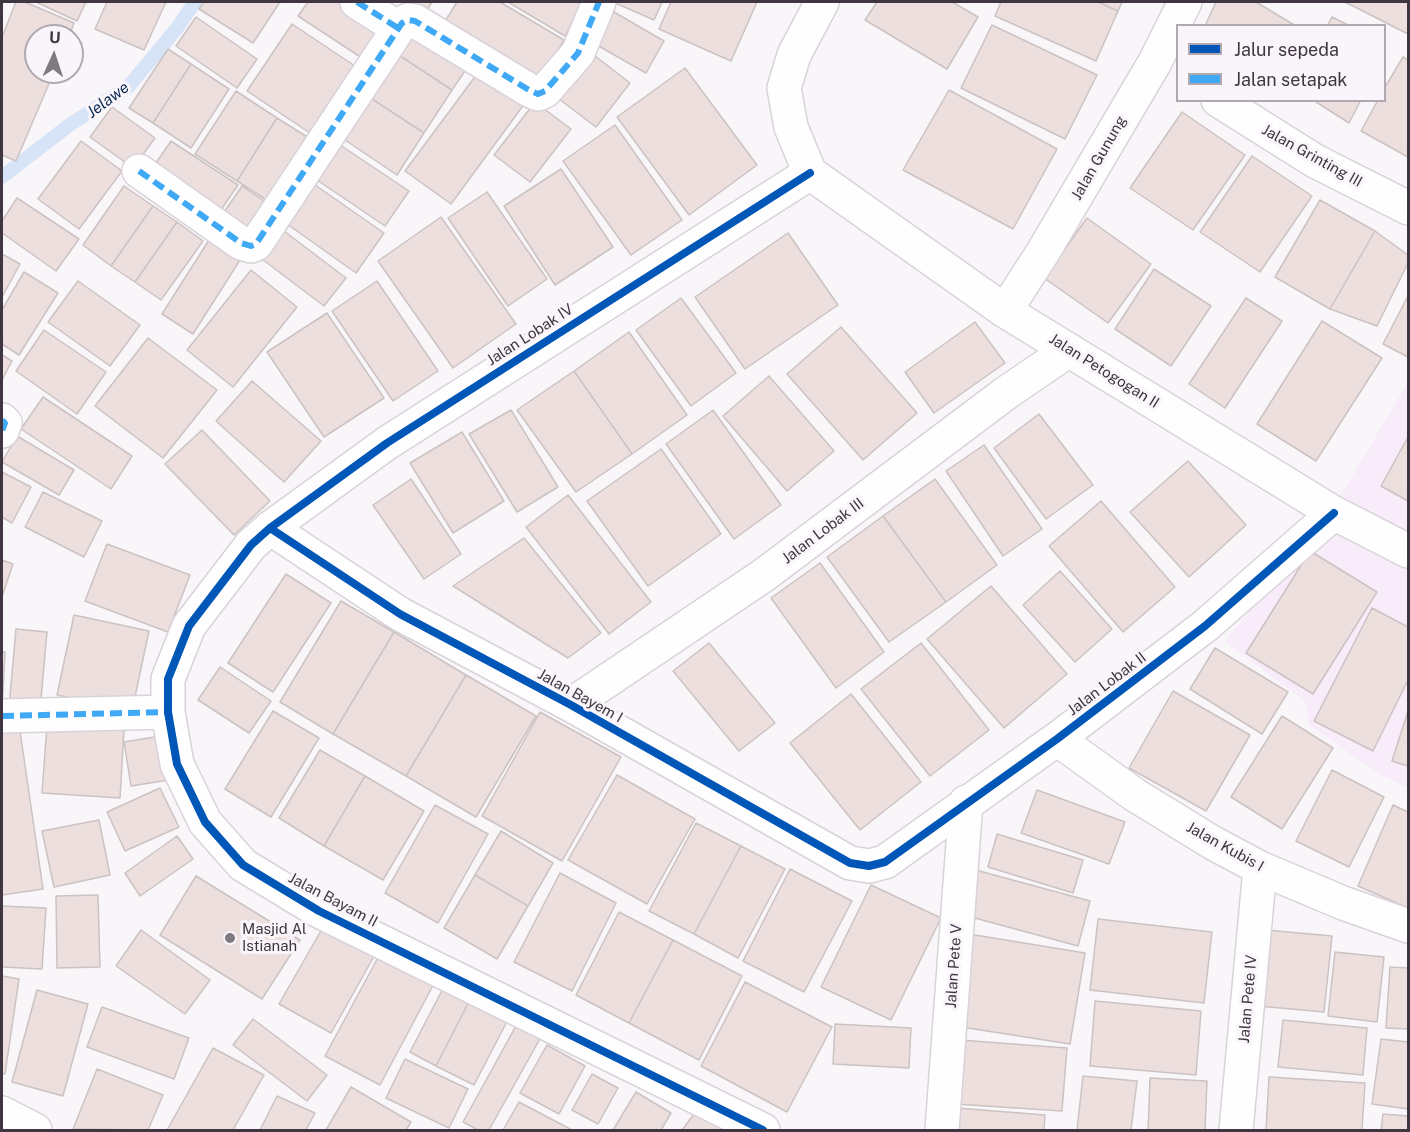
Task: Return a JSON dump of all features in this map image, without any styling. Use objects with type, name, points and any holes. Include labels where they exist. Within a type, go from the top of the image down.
[{"type":"street","points":[[357,2],[398,28]]},
{"type":"street","points":[[139,171],[240,243],[251,246],[256,244],[398,28],[408,20],[415,21],[529,90],[538,93],[545,91],[578,53],[599,2]]},
{"type":"street","points":[[810,173],[791,127],[784,88],[794,55],[822,2]]},
{"type":"street","name":"Jalan Gunung","points":[[1179,24],[1185,2]]},
{"type":"street","name":"Jalan Gunung","points":[[1005,311],[1166,68],[1176,33]]},
{"type":"street","name":"Jalan Grinting III","points":[[1221,102],[1315,161],[1408,208]]},
{"type":"street","name":"Jalan Petogogan II","points":[[810,173],[1005,311],[1334,513],[1408,551]]},
{"type":"street","name":"Jalan Lobak IV","points":[[270,528],[387,443],[810,173]]},
{"type":"street","name":"Jalan Lobak III","points":[[571,705],[764,575],[1006,393],[1070,350]]},
{"type":"street","points":[[2,420],[4,423],[2,431]]},
{"type":"street","name":"Jalan Lobak II","points":[[885,862],[1057,739],[1205,626],[1334,513]]},
{"type":"street","name":"Jalan Bayem I","points":[[270,528],[400,614],[571,705],[850,863],[869,866],[885,862]]},
{"type":"street","name":"Jalan Bayam II","points":[[270,528],[251,545],[189,626],[168,679],[168,712],[177,764],[205,822],[243,865],[320,911],[763,1131]]},
{"type":"street","points":[[2,716],[168,712]]},
{"type":"street","name":"Jalan Kubis I","points":[[1057,739],[1135,795],[1213,843],[1260,868],[1343,903],[1408,926]]},
{"type":"street","name":"Jalan Pete V","points":[[942,1131],[966,802]]},
{"type":"street","name":"Jalan Pete IV","points":[[1236,1131],[1260,868]]},
{"type":"street","points":[[2,1113],[35,1131]]},
{"type":"shaded area","points":[[1408,382],[1408,788],[1381,775],[1309,725],[1305,701],[1225,642],[1344,490]]},
{"type":"building","points":[[16,2],[25,2],[74,23],[24,24],[24,84],[49,84],[16,161],[2,155],[2,37]]},
{"type":"building","points":[[36,2],[86,2],[77,21]]},
{"type":"building","points":[[107,2],[166,2],[144,50],[95,29]]},
{"type":"building","points":[[204,2],[280,2],[253,43],[199,9]]},
{"type":"building","points":[[308,2],[352,2],[389,26],[365,60],[298,16]]},
{"type":"building","points":[[404,2],[432,2],[425,13]]},
{"type":"building","points":[[457,2],[500,2],[564,40],[538,84],[441,28]]},
{"type":"building","points":[[508,2],[583,2],[565,36]]},
{"type":"building","points":[[613,2],[662,2],[654,20]]},
{"type":"building","points":[[671,2],[757,2],[731,61],[659,29]]},
{"type":"building","points":[[877,2],[952,2],[978,17],[947,69],[865,20]]},
{"type":"building","points":[[1001,2],[1098,2],[1118,11],[1096,61],[995,16]]},
{"type":"building","points":[[1098,2],[1122,2],[1118,11]]},
{"type":"building","points":[[1216,2],[1256,2],[1293,24],[1206,24]]},
{"type":"building","points":[[1345,2],[1408,2],[1408,34]]},
{"type":"building","points":[[607,8],[664,41],[646,73],[588,40]]},
{"type":"building","points":[[196,17],[257,59],[237,88],[176,46]]},
{"type":"building","points":[[1332,17],[1346,24],[1328,24]]},
{"type":"building","points":[[292,24],[355,66],[310,133],[247,91]]},
{"type":"building","points":[[413,25],[471,62],[452,90],[394,52]]},
{"type":"building","points":[[992,25],[1097,75],[1065,139],[961,88]]},
{"type":"building","points":[[168,49],[191,64],[153,123],[129,108]]},
{"type":"building","points":[[394,52],[452,90],[424,133],[366,95]]},
{"type":"building","points":[[590,52],[630,83],[596,127],[555,96]]},
{"type":"building","points":[[1403,57],[1408,60],[1408,157],[1361,131],[1377,102],[1386,102],[1386,86]]},
{"type":"building","points":[[191,64],[229,89],[191,148],[153,123]]},
{"type":"building","points":[[685,68],[757,165],[689,215],[617,117]]},
{"type":"building","points":[[480,70],[525,103],[451,204],[405,171]]},
{"type":"building","points":[[949,90],[1057,149],[1013,229],[903,170]]},
{"type":"building","points":[[236,91],[277,118],[237,181],[195,154]]},
{"type":"building","points":[[366,95],[424,133],[397,175],[339,136]]},
{"type":"building","points":[[535,102],[571,129],[530,182],[494,155]]},
{"type":"building","points":[[1316,102],[1360,102],[1349,123]]},
{"type":"building","points":[[112,107],[155,138],[133,168],[90,137]]},
{"type":"building","points":[[1182,112],[1245,155],[1193,230],[1130,188]]},
{"type":"building","points":[[277,118],[312,140],[271,203],[237,181]]},
{"type":"building","points":[[615,125],[682,220],[631,255],[563,161]]},
{"type":"building","points":[[81,141],[122,171],[79,229],[38,199]]},
{"type":"building","points":[[171,141],[238,185],[214,220],[147,176]]},
{"type":"building","points":[[340,145],[409,191],[385,226],[317,180]]},
{"type":"building","points":[[1252,156],[1312,196],[1260,272],[1200,232]]},
{"type":"building","points":[[561,169],[613,247],[555,285],[504,206]]},
{"type":"building","points":[[308,180],[384,233],[356,273],[280,219]]},
{"type":"building","points":[[124,186],[153,206],[111,266],[83,245]]},
{"type":"building","points":[[242,186],[271,206],[246,241],[218,221]]},
{"type":"building","points":[[487,192],[547,279],[508,306],[448,218]]},
{"type":"building","points":[[17,198],[79,239],[56,271],[2,233],[2,221]]},
{"type":"building","points":[[1320,200],[1375,231],[1330,309],[1275,277]]},
{"type":"building","points":[[153,206],[177,222],[135,282],[111,266]]},
{"type":"building","points":[[441,217],[516,324],[453,368],[378,261]]},
{"type":"building","points":[[1087,218],[1151,264],[1108,323],[1044,278]]},
{"type":"building","points":[[177,222],[203,241],[161,300],[135,282]]},
{"type":"building","points":[[280,228],[346,278],[324,306],[258,256]]},
{"type":"building","points":[[1375,231],[1408,255],[1408,263],[1377,326],[1330,309]]},
{"type":"building","points":[[788,233],[838,305],[745,369],[695,297]]},
{"type":"building","points":[[209,240],[240,260],[193,334],[162,314]]},
{"type":"building","points":[[2,254],[20,264],[2,297]]},
{"type":"building","points":[[1154,269],[1211,306],[1171,366],[1115,329]]},
{"type":"building","points":[[251,270],[297,307],[233,387],[187,350]]},
{"type":"building","points":[[24,272],[58,293],[19,355],[2,344],[2,310]]},
{"type":"building","points":[[78,281],[140,325],[110,366],[48,322]]},
{"type":"building","points":[[377,281],[438,371],[393,401],[332,311]]},
{"type":"building","points":[[1408,296],[1408,357],[1383,344]]},
{"type":"building","points":[[681,298],[736,373],[691,406],[636,330]]},
{"type":"building","points":[[1246,298],[1282,321],[1225,408],[1189,384]]},
{"type":"building","points":[[327,313],[384,398],[324,437],[267,352]]},
{"type":"building","points":[[1322,321],[1382,358],[1316,461],[1257,424]]},
{"type":"building","points":[[975,322],[1005,363],[934,413],[905,372]]},
{"type":"building","points":[[841,327],[917,413],[863,460],[787,374]]},
{"type":"building","points":[[44,330],[106,372],[77,414],[16,371]]},
{"type":"building","points":[[629,332],[687,415],[632,454],[574,371]]},
{"type":"building","points":[[148,338],[217,390],[163,458],[95,406]]},
{"type":"building","points":[[2,355],[12,361],[2,380]]},
{"type":"building","points":[[574,371],[632,454],[576,492],[517,410]]},
{"type":"building","points":[[769,376],[834,451],[787,491],[723,416]]},
{"type":"building","points":[[252,381],[321,441],[284,482],[216,421]]},
{"type":"building","points":[[43,397],[132,456],[111,489],[21,429]]},
{"type":"building","points":[[511,410],[558,487],[517,512],[469,434]]},
{"type":"building","points":[[713,410],[781,505],[734,539],[666,444]]},
{"type":"building","points":[[1039,414],[1093,485],[1046,519],[994,448]]},
{"type":"building","points":[[202,430],[270,501],[234,535],[165,464]]},
{"type":"building","points":[[462,432],[504,501],[453,533],[410,463]]},
{"type":"building","points":[[17,436],[74,470],[59,495],[2,462]]},
{"type":"building","points":[[1408,437],[1408,501],[1381,486]]},
{"type":"building","points":[[984,445],[1042,529],[1003,556],[946,471]]},
{"type":"building","points":[[661,449],[721,534],[648,586],[587,501]]},
{"type":"building","points":[[1188,461],[1246,525],[1189,577],[1130,512]]},
{"type":"building","points":[[2,472],[31,487],[12,523],[2,517]]},
{"type":"building","points":[[411,479],[461,554],[424,579],[373,505]]},
{"type":"building","points":[[935,479],[997,565],[946,602],[883,516]]},
{"type":"building","points":[[43,492],[102,521],[84,557],[25,527]]},
{"type":"building","points":[[568,495],[651,602],[609,634],[526,527]]},
{"type":"building","points":[[1101,501],[1175,587],[1123,632],[1049,546]]},
{"type":"building","points":[[883,516],[946,602],[889,642],[827,557]]},
{"type":"building","points":[[524,538],[601,633],[568,658],[453,586]]},
{"type":"building","points":[[107,544],[190,575],[168,632],[85,601]]},
{"type":"building","points":[[1310,551],[1377,592],[1313,694],[1246,653]]},
{"type":"building","points":[[2,560],[13,564],[2,597]]},
{"type":"building","points":[[820,563],[884,652],[836,688],[771,598]]},
{"type":"building","points":[[1060,571],[1112,629],[1075,662],[1023,605]]},
{"type":"building","points":[[286,574],[331,603],[273,692],[228,663]]},
{"type":"building","points":[[991,586],[1067,674],[1004,728],[927,639]]},
{"type":"building","points":[[341,601],[394,632],[333,734],[280,702]]},
{"type":"building","points":[[1372,608],[1408,627],[1408,680],[1373,751],[1314,721]]},
{"type":"building","points":[[74,615],[149,631],[132,711],[57,695]]},
{"type":"building","points":[[16,629],[47,632],[40,710],[9,707]]},
{"type":"building","points":[[394,632],[466,675],[406,776],[333,734]]},
{"type":"building","points":[[709,643],[775,723],[739,751],[673,671]]},
{"type":"building","points":[[921,643],[989,730],[930,776],[861,689]]},
{"type":"building","points":[[1215,648],[1288,692],[1262,734],[1190,689]]},
{"type":"building","points":[[2,652],[5,652],[2,711]]},
{"type":"building","points":[[220,667],[271,701],[249,733],[198,700]]},
{"type":"building","points":[[466,675],[536,716],[476,817],[406,776]]},
{"type":"building","points":[[1173,691],[1250,735],[1206,811],[1129,768]]},
{"type":"building","points":[[851,694],[921,782],[860,830],[790,743]]},
{"type":"building","points":[[273,711],[319,738],[271,817],[225,789]]},
{"type":"building","points":[[1408,711],[1408,766],[1392,761]]},
{"type":"building","points":[[540,712],[621,757],[562,861],[482,816]]},
{"type":"building","points":[[1282,716],[1333,748],[1282,829],[1231,797]]},
{"type":"building","points":[[47,725],[124,730],[120,798],[42,793]]},
{"type":"building","points":[[20,731],[43,889],[2,895],[2,733]]},
{"type":"building","points":[[167,735],[175,779],[131,786],[124,742]]},
{"type":"building","points":[[320,750],[365,776],[324,846],[279,818]]},
{"type":"building","points":[[1332,770],[1384,797],[1349,867],[1296,841]]},
{"type":"building","points":[[617,775],[695,819],[647,904],[568,860]]},
{"type":"building","points":[[365,776],[424,811],[383,880],[324,846]]},
{"type":"building","points":[[160,788],[179,827],[125,851],[107,812]]},
{"type":"building","points":[[1037,790],[1125,822],[1109,864],[1021,833]]},
{"type":"building","points":[[435,805],[488,834],[438,923],[385,893]]},
{"type":"building","points":[[1393,805],[1408,812],[1408,908],[1358,886]]},
{"type":"building","points":[[99,820],[110,875],[54,887],[42,831]]},
{"type":"building","points":[[696,823],[741,846],[694,934],[649,911]]},
{"type":"building","points":[[501,831],[553,863],[528,906],[475,875]]},
{"type":"building","points":[[997,834],[1083,860],[1073,893],[988,867]]},
{"type":"building","points":[[177,836],[193,859],[140,896],[125,873]]},
{"type":"building","points":[[741,846],[785,869],[738,958],[694,934]]},
{"type":"building","points":[[790,869],[852,901],[804,992],[743,961]]},
{"type":"building","points":[[972,869],[1090,901],[1078,946],[960,914]]},
{"type":"building","points":[[560,873],[616,903],[572,991],[514,962]]},
{"type":"building","points":[[475,875],[528,906],[497,959],[444,928]]},
{"type":"building","name":"Masjid Al Istianah","points":[[196,876],[300,940],[262,999],[160,935]]},
{"type":"building","points":[[871,885],[941,918],[891,1020],[821,987]]},
{"type":"building","points":[[98,895],[100,967],[57,968],[56,896]]},
{"type":"building","points":[[2,906],[46,908],[42,969],[2,967]]},
{"type":"building","points":[[619,912],[673,940],[629,1023],[576,995]]},
{"type":"building","points":[[1098,919],[1212,932],[1204,1003],[1090,990]]},
{"type":"building","points":[[326,922],[377,951],[331,1033],[279,1004]]},
{"type":"building","points":[[141,930],[210,980],[185,1014],[116,966]]},
{"type":"building","points":[[1266,930],[1332,936],[1324,1012],[1258,1006]]},
{"type":"building","points":[[969,934],[1085,953],[1070,1044],[955,1026]]},
{"type":"building","points":[[673,940],[742,976],[699,1060],[629,1023]]},
{"type":"building","points":[[382,950],[437,978],[380,1085],[325,1056]]},
{"type":"building","points":[[1335,952],[1384,957],[1377,1022],[1328,1016]]},
{"type":"building","points":[[1390,967],[1408,968],[1408,1029],[1386,1028]]},
{"type":"building","points":[[2,976],[19,979],[5,1074],[2,1074]]},
{"type":"building","points":[[449,977],[475,990],[436,1066],[410,1052]]},
{"type":"building","points":[[745,982],[832,1027],[787,1112],[701,1066]]},
{"type":"building","points":[[37,990],[88,1004],[63,1096],[12,1082]]},
{"type":"building","points":[[475,990],[513,1010],[474,1085],[436,1066]]},
{"type":"building","points":[[1095,1001],[1201,1011],[1196,1075],[1090,1066]]},
{"type":"building","points":[[102,1007],[189,1038],[174,1079],[87,1047]]},
{"type":"building","points":[[253,1019],[327,1075],[307,1101],[233,1045]]},
{"type":"building","points":[[1283,1020],[1367,1028],[1363,1075],[1278,1067]]},
{"type":"building","points":[[517,1024],[541,1037],[489,1130],[478,1130],[463,1122]]},
{"type":"building","points":[[835,1024],[911,1028],[909,1068],[833,1064]]},
{"type":"building","points":[[1381,1039],[1408,1042],[1408,1109],[1372,1104]]},
{"type":"building","points":[[960,1040],[1067,1048],[1062,1111],[955,1104]]},
{"type":"building","points":[[547,1045],[585,1066],[559,1114],[520,1093]]},
{"type":"building","points":[[213,1048],[264,1075],[233,1130],[167,1130]]},
{"type":"building","points":[[405,1059],[468,1089],[449,1128],[386,1098]]},
{"type":"building","points":[[97,1069],[163,1095],[148,1130],[73,1129]]},
{"type":"building","points":[[592,1074],[618,1088],[598,1124],[572,1110]]},
{"type":"building","points":[[1083,1076],[1137,1081],[1131,1130],[1077,1130]]},
{"type":"building","points":[[1269,1077],[1365,1083],[1362,1130],[1266,1130]]},
{"type":"building","points":[[1150,1078],[1207,1081],[1205,1130],[1148,1130]]},
{"type":"building","points":[[351,1087],[411,1122],[406,1130],[326,1130]]},
{"type":"building","points":[[636,1092],[671,1113],[661,1130],[613,1130]]},
{"type":"building","points":[[277,1096],[315,1113],[306,1130],[260,1130]]},
{"type":"building","points":[[519,1102],[572,1130],[503,1130]]},
{"type":"building","points":[[957,1108],[1045,1115],[1044,1130],[955,1130]]},
{"type":"building","points":[[697,1110],[727,1130],[682,1130]]},
{"type":"building","points":[[1383,1114],[1408,1116],[1408,1130],[1381,1130]]},
{"type":"waterway","name":"Jelawe","points":[[2,177],[68,126],[129,86],[177,28],[195,2]]},
{"type":"marked path","points":[[357,2],[398,28]]},
{"type":"marked path","points":[[139,171],[241,243],[251,246],[256,244],[402,23],[408,20],[415,21],[538,94],[545,91],[578,53],[599,2]]},
{"type":"marked path","points":[[2,420],[5,423],[2,431]]},
{"type":"marked path","points":[[2,716],[168,712]]},
{"type":"cycle path","points":[[763,1130],[319,911],[243,865],[205,822],[177,764],[168,712],[168,679],[189,626],[251,545],[270,528],[387,443],[810,173]]},
{"type":"cycle path","points":[[270,528],[400,614],[571,705],[850,863],[869,866],[885,862],[1057,739],[1205,626],[1334,513]]},
{"type":"place","name":"Masjid Al Istianah","points":[[230,938]]}]
